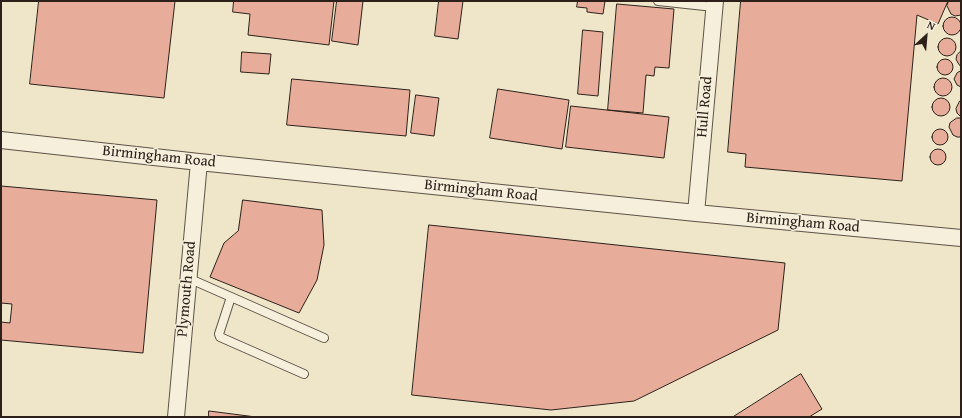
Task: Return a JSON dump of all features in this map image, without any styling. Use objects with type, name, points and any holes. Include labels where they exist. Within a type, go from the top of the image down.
[{"type":"street","name":"Hull Road","points":[[696,213],[715,4]]},
{"type":"street","name":"Birmingham Road","points":[[1,140],[696,213],[961,238]]},
{"type":"street","name":"Plymouth Road","points":[[176,417],[199,162]]},
{"type":"lane","points":[[658,1],[715,4]]},
{"type":"lane","points":[[188,278],[324,338]]},
{"type":"lane","points":[[231,297],[219,334],[220,337],[304,374]]},
{"type":"building","points":[[39,1],[175,1],[164,98],[30,84]]},
{"type":"building","points":[[234,1],[334,1],[329,45],[248,35],[250,14],[233,12]]},
{"type":"building","points":[[337,1],[363,1],[358,45],[332,41]]},
{"type":"building","points":[[439,1],[463,1],[458,39],[435,36]]},
{"type":"building","points":[[578,1],[605,1],[603,14],[587,12],[587,8],[577,7]]},
{"type":"building","points":[[741,1],[948,1],[938,24],[917,15],[902,181],[745,167],[746,154],[728,152]]},
{"type":"building","points":[[949,1],[961,1],[961,15],[955,16],[951,14],[947,6]]},
{"type":"building","points":[[617,4],[674,9],[669,68],[655,67],[654,76],[646,75],[643,113],[608,110]]},
{"type":"building","points":[[948,17],[956,17],[961,22],[959,33],[956,35],[948,35],[943,30],[943,22]]},
{"type":"building","points":[[583,30],[603,32],[598,96],[578,94]]},
{"type":"building","points":[[943,38],[951,38],[956,43],[954,54],[951,56],[943,56],[938,51],[938,43]]},
{"type":"building","points":[[961,51],[961,67],[956,59],[957,55]]},
{"type":"building","points":[[242,52],[271,54],[269,74],[241,72]]},
{"type":"building","points":[[942,59],[948,59],[953,64],[951,73],[948,75],[942,75],[937,70],[937,64]]},
{"type":"building","points":[[961,71],[961,87],[957,85],[954,79],[957,73]]},
{"type":"building","points":[[943,78],[949,81],[952,87],[949,93],[943,96],[937,93],[934,87],[937,81]]},
{"type":"building","points":[[292,79],[410,90],[406,136],[287,125]]},
{"type":"building","points":[[498,89],[569,100],[562,149],[490,138]]},
{"type":"building","points":[[416,95],[439,98],[434,136],[411,133]]},
{"type":"building","points":[[941,98],[947,101],[950,107],[947,113],[941,116],[935,113],[932,107],[935,101]]},
{"type":"building","points":[[960,101],[961,117],[957,113],[956,109]]},
{"type":"building","points":[[571,106],[669,117],[664,158],[566,147]]},
{"type":"building","points":[[957,118],[961,118],[961,137],[953,135],[949,127],[950,123]]},
{"type":"building","points":[[940,129],[946,131],[948,137],[946,143],[940,145],[934,143],[932,137],[934,131]]},
{"type":"building","points":[[938,149],[945,154],[946,157],[941,164],[938,165],[931,160],[930,157],[935,150]]},
{"type":"building","points":[[1,186],[157,200],[143,353],[1,340],[1,322],[10,323],[12,304],[1,303]]},
{"type":"building","points":[[243,200],[322,210],[324,245],[317,280],[299,313],[210,277],[224,243],[238,231]]},
{"type":"building","points":[[429,225],[785,263],[778,330],[634,401],[551,410],[412,395]]},
{"type":"building","points":[[801,374],[822,409],[809,417],[733,417]]},
{"type":"building","points":[[209,411],[256,417],[209,417]]}]
